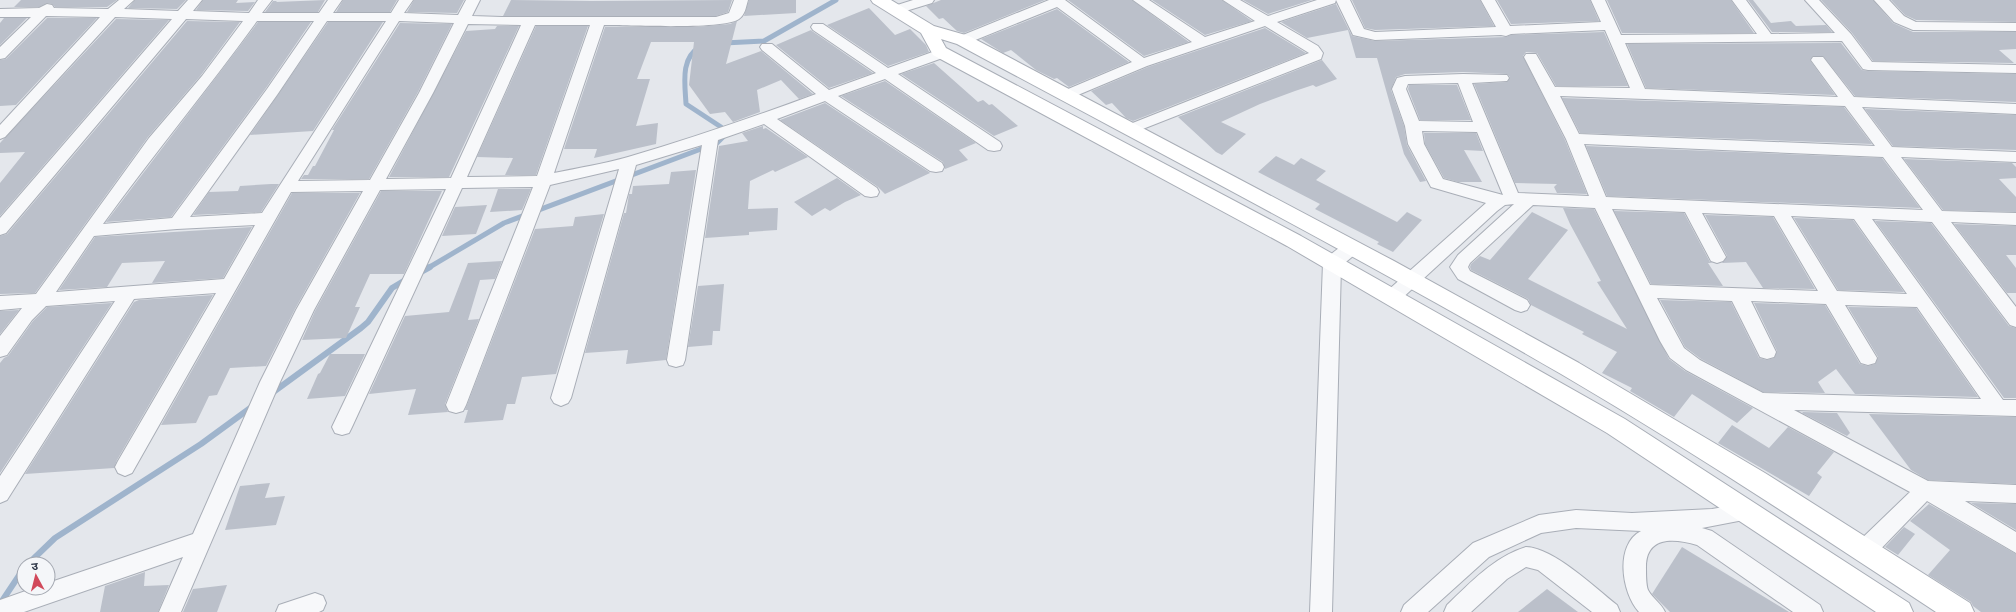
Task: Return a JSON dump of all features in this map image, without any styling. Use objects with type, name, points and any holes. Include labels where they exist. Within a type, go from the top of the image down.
[{"type":"main road","points":[[879,0],[928,30],[963,40],[1066,94],[1410,279],[1571,369],[1756,482],[1960,612]]},
{"type":"main road","points":[[928,30],[939,51],[1332,263],[1616,426],[1899,612]]},
{"type":"street","points":[[0,55],[54,0]]},
{"type":"street","points":[[0,134],[111,13],[126,0]]},
{"type":"street","points":[[0,229],[195,0]]},
{"type":"street","points":[[0,350],[26,315],[41,300],[89,231],[155,142],[207,80],[265,0]]},
{"type":"street","points":[[177,223],[272,92],[335,0]]},
{"type":"street","points":[[125,467],[286,187],[406,0]]},
{"type":"street","points":[[170,612],[255,415],[305,310],[426,94],[462,19],[473,0]]},
{"type":"street","points":[[0,13],[111,13],[252,17],[395,17],[530,21],[716,21],[735,16],[739,12],[741,0]]},
{"type":"street","points":[[896,10],[927,0]]},
{"type":"street","points":[[1140,0],[1202,42]]},
{"type":"street","points":[[1130,129],[1316,56],[1316,53],[1313,50],[1230,0]]},
{"type":"street","points":[[1343,0],[1354,28],[1358,32],[1365,35],[1506,32],[1613,33],[1766,38],[1846,37]]},
{"type":"street","points":[[1488,0],[1506,32]]},
{"type":"street","points":[[1598,0],[1640,93]]},
{"type":"street","points":[[1739,0],[1766,38]]},
{"type":"street","points":[[1812,0],[1846,37],[1868,66],[2016,69]]},
{"type":"street","points":[[1881,0],[1899,19],[1913,26],[2016,27]]},
{"type":"street","points":[[963,40],[1057,1],[1142,63]]},
{"type":"street","points":[[1066,94],[1142,63],[1319,1]]},
{"type":"street","points":[[456,405],[535,203],[599,20]]},
{"type":"street","points":[[342,427],[504,82],[530,21]]},
{"type":"street","points":[[818,27],[994,146]]},
{"type":"street","points":[[767,47],[826,95],[936,167]]},
{"type":"street","points":[[286,187],[543,181],[626,171],[715,139],[764,117],[943,53]]},
{"type":"street","points":[[1531,57],[1550,90],[1574,139],[1600,202],[1669,342],[1678,353],[1692,364],[1757,401],[1925,490],[2016,543]]},
{"type":"street","points":[[1818,60],[2016,320]]},
{"type":"street","points":[[1463,78],[1483,127],[1506,199]]},
{"type":"street","points":[[1502,78],[1402,81],[1399,89],[1414,126],[1416,144],[1437,183],[1506,199],[1779,211],[1936,215],[2016,219]]},
{"type":"street","points":[[1550,90],[2016,109]]},
{"type":"street","points":[[764,117],[872,192]]},
{"type":"street","points":[[1414,126],[1483,127]]},
{"type":"street","points":[[676,360],[715,139]]},
{"type":"street","points":[[1574,139],[2016,157]]},
{"type":"street","points":[[561,398],[626,171]]},
{"type":"street","points":[[1392,297],[1410,279],[1506,199]]},
{"type":"street","points":[[1521,305],[1464,276],[1459,267],[1464,259],[1529,199]]},
{"type":"street","points":[[1691,207],[1717,257]]},
{"type":"street","points":[[1779,211],[1868,358]]},
{"type":"street","points":[[1859,213],[1922,301],[2007,408]]},
{"type":"street","points":[[89,231],[177,223],[268,219]]},
{"type":"street","points":[[1321,612],[1332,263],[1352,248]]},
{"type":"street","points":[[0,303],[229,284]]},
{"type":"street","points":[[1644,291],[1922,301]]},
{"type":"street","points":[[0,494],[129,293]]},
{"type":"street","points":[[1738,294],[1767,352]]},
{"type":"street","points":[[1757,401],[2007,408]]},
{"type":"street","points":[[1864,551],[1925,490],[2016,494]]},
{"type":"street","points":[[1412,612],[1481,550],[1539,524],[1576,519],[1632,522],[1712,518],[1747,512]]},
{"type":"street","points":[[1654,612],[1638,594],[1633,561],[1639,545],[1653,534],[1670,530],[1688,532],[1704,538],[1812,612]]},
{"type":"street","points":[[8,607],[200,541]]},
{"type":"street","points":[[1455,612],[1496,575],[1524,557],[1536,558],[1546,563],[1609,612]]},
{"type":"street","points":[[287,612],[315,603]]},
{"type":"building","points":[[21,0],[117,0],[107,7],[55,7],[52,4],[47,3],[39,7],[14,7]]},
{"type":"building","points":[[135,0],[186,0],[177,9],[128,8]]},
{"type":"building","points":[[203,0],[238,0],[236,3],[255,2],[248,11],[196,10]]},
{"type":"building","points":[[325,0],[318,12],[265,12],[273,1]]},
{"type":"building","points":[[343,0],[397,0],[390,12],[336,12]]},
{"type":"building","points":[[414,0],[464,0],[457,13],[407,12]]},
{"type":"building","points":[[511,0],[732,0],[728,12],[716,16],[503,16]]},
{"type":"building","points":[[749,0],[796,0],[796,13],[744,16]]},
{"type":"building","points":[[941,0],[1045,0],[964,33],[957,31],[943,18],[939,19],[926,6]]},
{"type":"building","points":[[1068,0],[1132,0],[1189,42],[1144,56]]},
{"type":"building","points":[[1152,0],[1222,0],[1252,21],[1205,35]]},
{"type":"building","points":[[1243,0],[1312,0],[1268,14]]},
{"type":"building","points":[[1352,0],[1480,0],[1494,26],[1375,30],[1365,28]]},
{"type":"building","points":[[1497,0],[1590,0],[1599,21],[1511,24]]},
{"type":"building","points":[[1607,0],[1731,0],[1754,33],[1622,33]]},
{"type":"building","points":[[1748,0],[1753,0],[1771,23],[1791,21],[1796,26],[1826,25],[1832,32],[1772,32]]},
{"type":"building","points":[[1821,0],[1873,0],[1893,23],[1913,32],[2016,32],[2016,49],[1999,50],[2014,63],[1873,61],[1852,33]]},
{"type":"building","points":[[1891,0],[2016,0],[2016,22],[1916,20],[1905,15]]},
{"type":"building","points":[[1336,4],[1352,36],[1375,41],[1604,32],[1628,86],[1556,86],[1537,53],[1526,52],[1523,56],[1565,140],[1587,194],[1557,193],[1554,187],[1557,184],[1515,183],[1474,84],[1507,82],[1510,77],[1507,74],[1463,72],[1405,74],[1396,77],[1391,90],[1404,126],[1407,145],[1426,181],[1420,182],[1404,154],[1377,58],[1356,58],[1348,30],[1307,38],[1281,22]]},
{"type":"building","points":[[869,8],[895,35],[910,29],[926,45],[929,52],[888,66],[827,25]]},
{"type":"building","points":[[1057,9],[1129,62],[1069,87],[1057,78],[1054,79],[1036,70],[1011,50],[1003,53],[981,39]]},
{"type":"building","points":[[4,18],[27,18],[0,45],[0,23]]},
{"type":"building","points":[[47,18],[97,18],[16,105],[0,106],[0,60],[6,59]]},
{"type":"building","points":[[116,19],[169,20],[0,216],[0,183],[25,152],[0,153],[0,143]]},
{"type":"building","points":[[187,21],[240,22],[201,75],[148,137],[35,293],[0,294],[0,236],[7,234]]},
{"type":"building","points":[[737,21],[726,64],[761,51],[813,94],[799,99],[781,80],[757,90],[760,112],[733,122],[725,112],[710,114],[689,85],[694,42],[651,42],[637,79],[650,79],[636,126],[658,123],[656,144],[594,158],[597,149],[564,149],[605,27],[696,27],[730,24]]},
{"type":"building","points":[[258,22],[311,22],[266,88],[171,217],[106,222]]},
{"type":"building","points":[[328,22],[383,22],[313,131],[250,135]]},
{"type":"building","points":[[400,23],[452,24],[418,92],[369,179],[301,179],[304,175],[308,175],[313,166],[315,166],[334,130],[332,130]]},
{"type":"building","points":[[497,26],[519,26],[449,177],[389,177],[466,31],[495,29]]},
{"type":"building","points":[[536,26],[588,26],[536,175],[505,175],[513,158],[477,157]]},
{"type":"building","points":[[1265,28],[1306,53],[1133,121],[1126,118],[1112,103],[1106,105],[1091,91],[1148,67]]},
{"type":"building","points":[[811,30],[873,73],[829,88],[776,45]]},
{"type":"building","points":[[1841,43],[1862,70],[2016,74],[2016,102],[1855,96],[1823,56],[1813,56],[1810,60],[1835,95],[1646,88],[1627,44]]},
{"type":"building","points":[[1322,60],[1337,79],[1316,87],[1313,85],[1295,91],[1260,104],[1221,122],[1246,134],[1222,155],[1216,152],[1178,117]]},
{"type":"building","points":[[934,63],[978,102],[983,100],[989,105],[992,104],[1018,126],[994,136],[901,74]]},
{"type":"building","points":[[885,81],[976,143],[959,150],[968,160],[945,169],[943,162],[841,96]]},
{"type":"building","points":[[1409,85],[1457,85],[1471,120],[1420,120],[1408,89]]},
{"type":"building","points":[[1562,98],[1844,107],[1872,144],[1580,133]]},
{"type":"building","points":[[825,103],[930,173],[885,194],[878,187],[780,120]]},
{"type":"building","points":[[1865,109],[2016,115],[2016,150],[1893,146]]},
{"type":"building","points":[[763,126],[763,129],[766,128],[808,157],[775,172],[773,170],[750,181],[748,209],[778,208],[777,230],[749,232],[749,235],[705,238],[719,146],[748,141],[742,133]]},
{"type":"building","points":[[1424,133],[1476,133],[1483,151],[1464,150],[1482,182],[1458,182],[1444,178],[1425,144]]},
{"type":"building","points":[[1586,146],[1882,158],[1920,208],[1607,196]]},
{"type":"building","points":[[1276,156],[1294,165],[1301,158],[1326,171],[1316,180],[1397,222],[1407,212],[1422,220],[1393,252],[1377,244],[1379,242],[1315,209],[1320,204],[1258,172]]},
{"type":"building","points":[[1904,159],[2012,163],[2016,167],[2016,178],[1999,179],[2016,197],[2016,212],[1943,210]]},
{"type":"building","points":[[696,170],[666,360],[626,364],[628,350],[585,353],[624,213],[626,213],[629,194],[632,194],[633,186],[669,184],[671,172]]},
{"type":"building","points":[[837,178],[861,195],[830,211],[825,208],[812,216],[794,202]]},
{"type":"building","points":[[279,184],[261,212],[193,215],[209,192],[238,191],[240,186]]},
{"type":"building","points":[[498,189],[531,189],[522,210],[490,212]]},
{"type":"building","points":[[381,191],[442,191],[404,274],[370,274],[355,307],[360,307],[346,338],[302,340],[315,311]]},
{"type":"building","points":[[292,193],[360,193],[295,309],[266,366],[230,368],[217,395],[209,396],[196,423],[161,425]]},
{"type":"building","points":[[487,205],[476,234],[442,236],[455,207]]},
{"type":"building","points":[[1563,208],[1594,209],[1669,359],[1685,371],[1753,408],[1737,423],[1692,394],[1674,417],[1630,391],[1632,388],[1602,373],[1617,352],[1582,334],[1584,332],[1531,305],[1528,299],[1471,270],[1471,264],[1480,256],[1490,260],[1532,212],[1568,230],[1528,279],[1627,329],[1597,282],[1601,281]]},
{"type":"building","points":[[1614,211],[1684,213],[1710,262],[1713,263],[1708,263],[1723,286],[1651,284]]},
{"type":"building","points":[[604,214],[556,374],[522,377],[515,404],[507,404],[503,420],[464,423],[468,410],[465,410],[535,229],[573,226],[575,217]]},
{"type":"building","points":[[1705,215],[1773,217],[1815,289],[1763,288],[1746,262],[1722,263],[1727,256]]},
{"type":"building","points":[[1794,218],[1853,220],[1904,292],[1838,290]]},
{"type":"building","points":[[1875,221],[1931,223],[2009,326],[2016,328],[2016,398],[2004,398]]},
{"type":"building","points":[[1954,224],[2016,226],[2016,255],[2006,255],[2016,268],[2016,293],[2007,293]]},
{"type":"building","points":[[252,227],[223,278],[152,283],[165,261],[122,263],[107,287],[59,290],[95,237]]},
{"type":"building","points":[[502,261],[495,279],[480,280],[468,320],[479,319],[445,404],[448,412],[408,415],[416,389],[369,394],[405,316],[449,312],[468,263]]},
{"type":"building","points":[[724,284],[720,331],[713,331],[712,345],[688,347],[698,286]]},
{"type":"building","points":[[213,295],[117,460],[114,468],[25,474],[134,302],[139,300]]},
{"type":"building","points":[[1660,300],[1731,302],[1759,358],[1767,360],[1774,358],[1777,351],[1754,303],[1825,305],[1860,364],[1868,366],[1875,364],[1878,357],[1848,307],[1916,308],[1978,397],[1855,394],[1836,369],[1818,382],[1825,393],[1763,392],[1701,359],[1685,347]]},
{"type":"building","points":[[112,303],[0,473],[0,363],[8,356],[33,321],[47,307]]},
{"type":"building","points":[[19,310],[0,334],[0,311]]},
{"type":"building","points":[[330,354],[365,354],[345,396],[307,399],[318,374],[320,373]]},
{"type":"building","points":[[1802,413],[1837,413],[1850,433],[1847,436]]},
{"type":"building","points":[[1869,414],[2016,417],[2016,484],[1928,480],[1911,470]]},
{"type":"building","points":[[1732,425],[1769,448],[1788,427],[1834,452],[1817,473],[1822,477],[1809,496],[1718,443]]},
{"type":"building","points":[[270,483],[265,498],[285,496],[276,525],[225,530],[240,486]]},
{"type":"building","points":[[1971,503],[2016,504],[2016,530]]},
{"type":"building","points":[[1929,504],[2016,554],[2016,612],[1981,612],[1973,606],[1971,602],[1928,575],[1950,550],[1910,521]]},
{"type":"building","points":[[1904,527],[1915,534],[1898,555],[1885,547]]},
{"type":"building","points":[[1682,547],[1789,612],[1670,612],[1652,594]]},
{"type":"building","points":[[145,572],[144,586],[169,585],[158,612],[100,612],[105,586]]},
{"type":"building","points":[[227,585],[217,612],[183,612],[193,589]]},
{"type":"building","points":[[1547,589],[1578,612],[1518,612]]},
{"type":"waterway","points":[[724,43],[764,41],[836,0]]},
{"type":"waterway","points":[[428,268],[504,223],[717,143],[724,136],[721,127],[686,104],[685,72],[689,58],[700,47]]},
{"type":"waterway","points":[[419,273],[430,267]]},
{"type":"waterway","points":[[272,393],[361,328],[368,322],[392,288],[407,279]]},
{"type":"waterway","points":[[36,556],[55,538],[201,444],[253,406]]},
{"type":"waterway","points":[[0,604],[16,580]]}]
